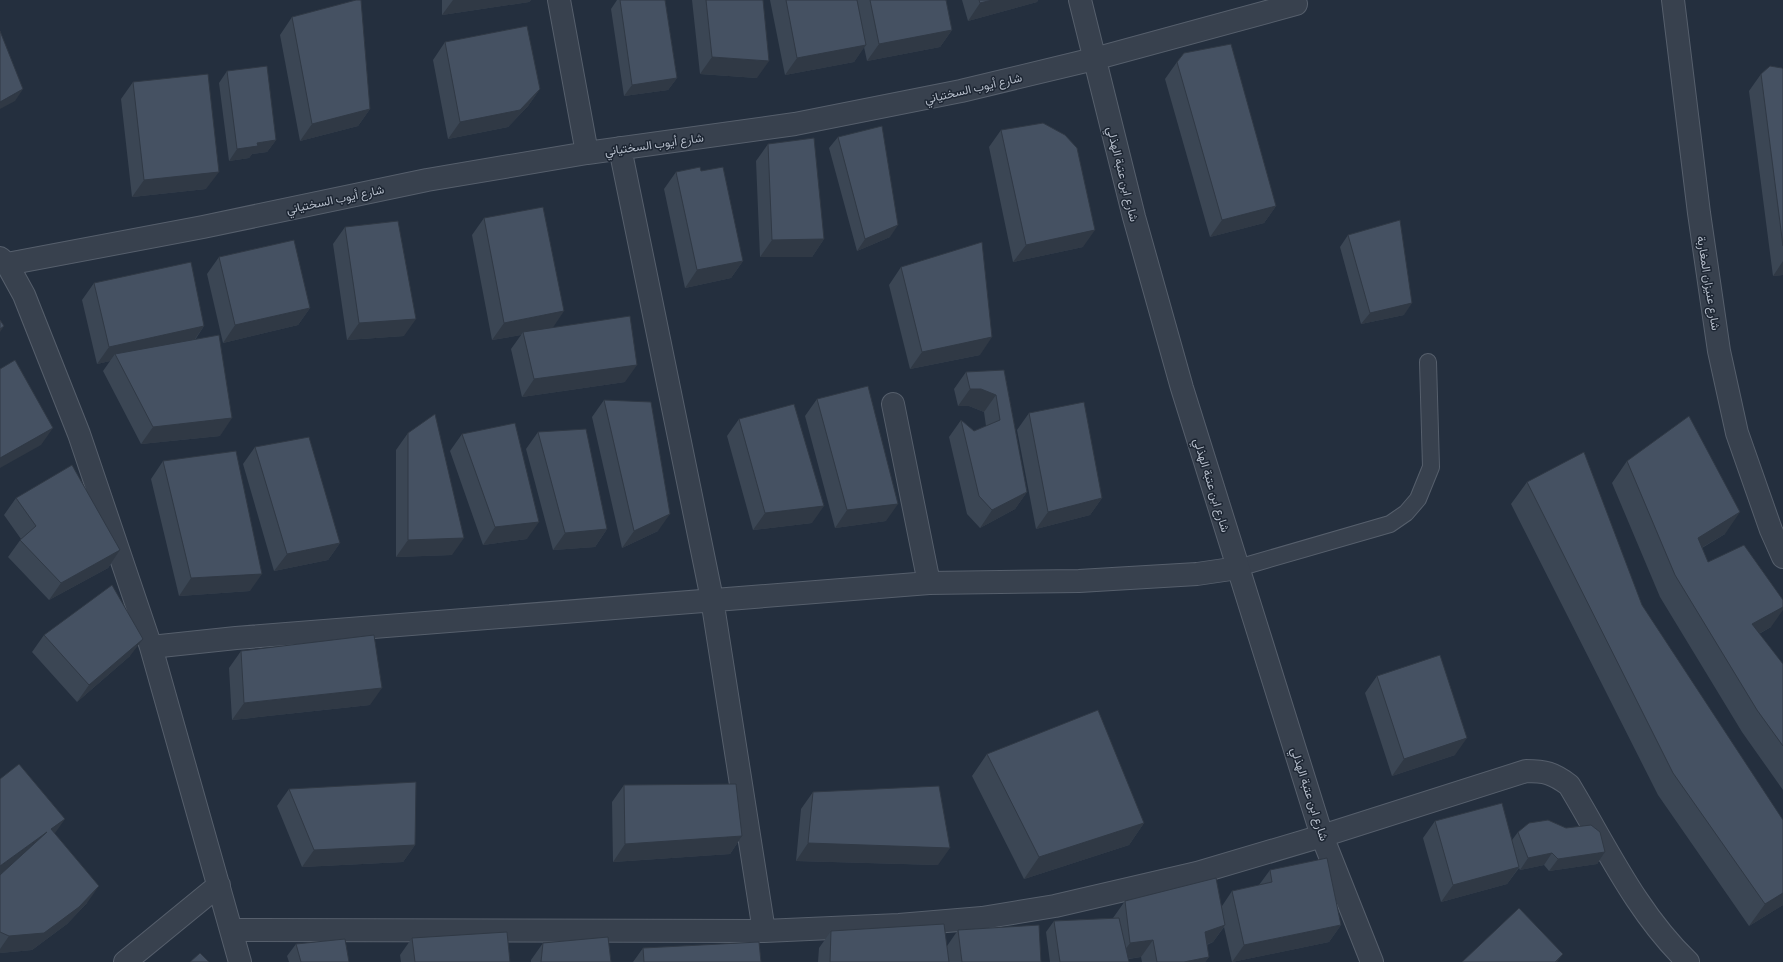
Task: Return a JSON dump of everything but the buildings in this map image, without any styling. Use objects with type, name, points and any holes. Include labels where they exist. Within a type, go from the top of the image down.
[{"type":"street","points":[[559,0],[587,153]]},
{"type":"street","name":"شارع ابن عتبة الهذلي","points":[[1080,0],[1134,217],[1161,313],[1238,568],[1322,836],[1372,962]]},
{"type":"street","name":"شارع عنيزان المغاربة","points":[[1673,0],[1699,213],[1720,351],[1736,433],[1771,530],[1783,557]]},
{"type":"street","name":"شارع أيوب السختياني","points":[[3,261],[203,227],[427,180],[587,153],[795,124],[961,91],[1094,60],[1296,4]]},
{"type":"street","points":[[620,148],[712,599],[764,931]]},
{"type":"street","points":[[3,261],[24,295],[79,434],[151,647],[240,962]]},
{"type":"street","points":[[892,404],[929,583]]},
{"type":"street","points":[[151,647],[236,638],[533,616],[712,599],[929,583],[1079,581],[1197,574],[1238,568]]},
{"type":"street","points":[[232,930],[764,931],[982,918],[1056,906],[1197,873],[1322,836],[1526,771],[1545,771],[1557,776],[1569,785],[1622,877],[1651,921],[1669,944],[1688,962]]},
{"type":"street","points":[[125,962],[219,885]]},
{"type":"lane","points":[[1238,568],[1390,524],[1406,513],[1418,499],[1431,467],[1428,362]]}]
